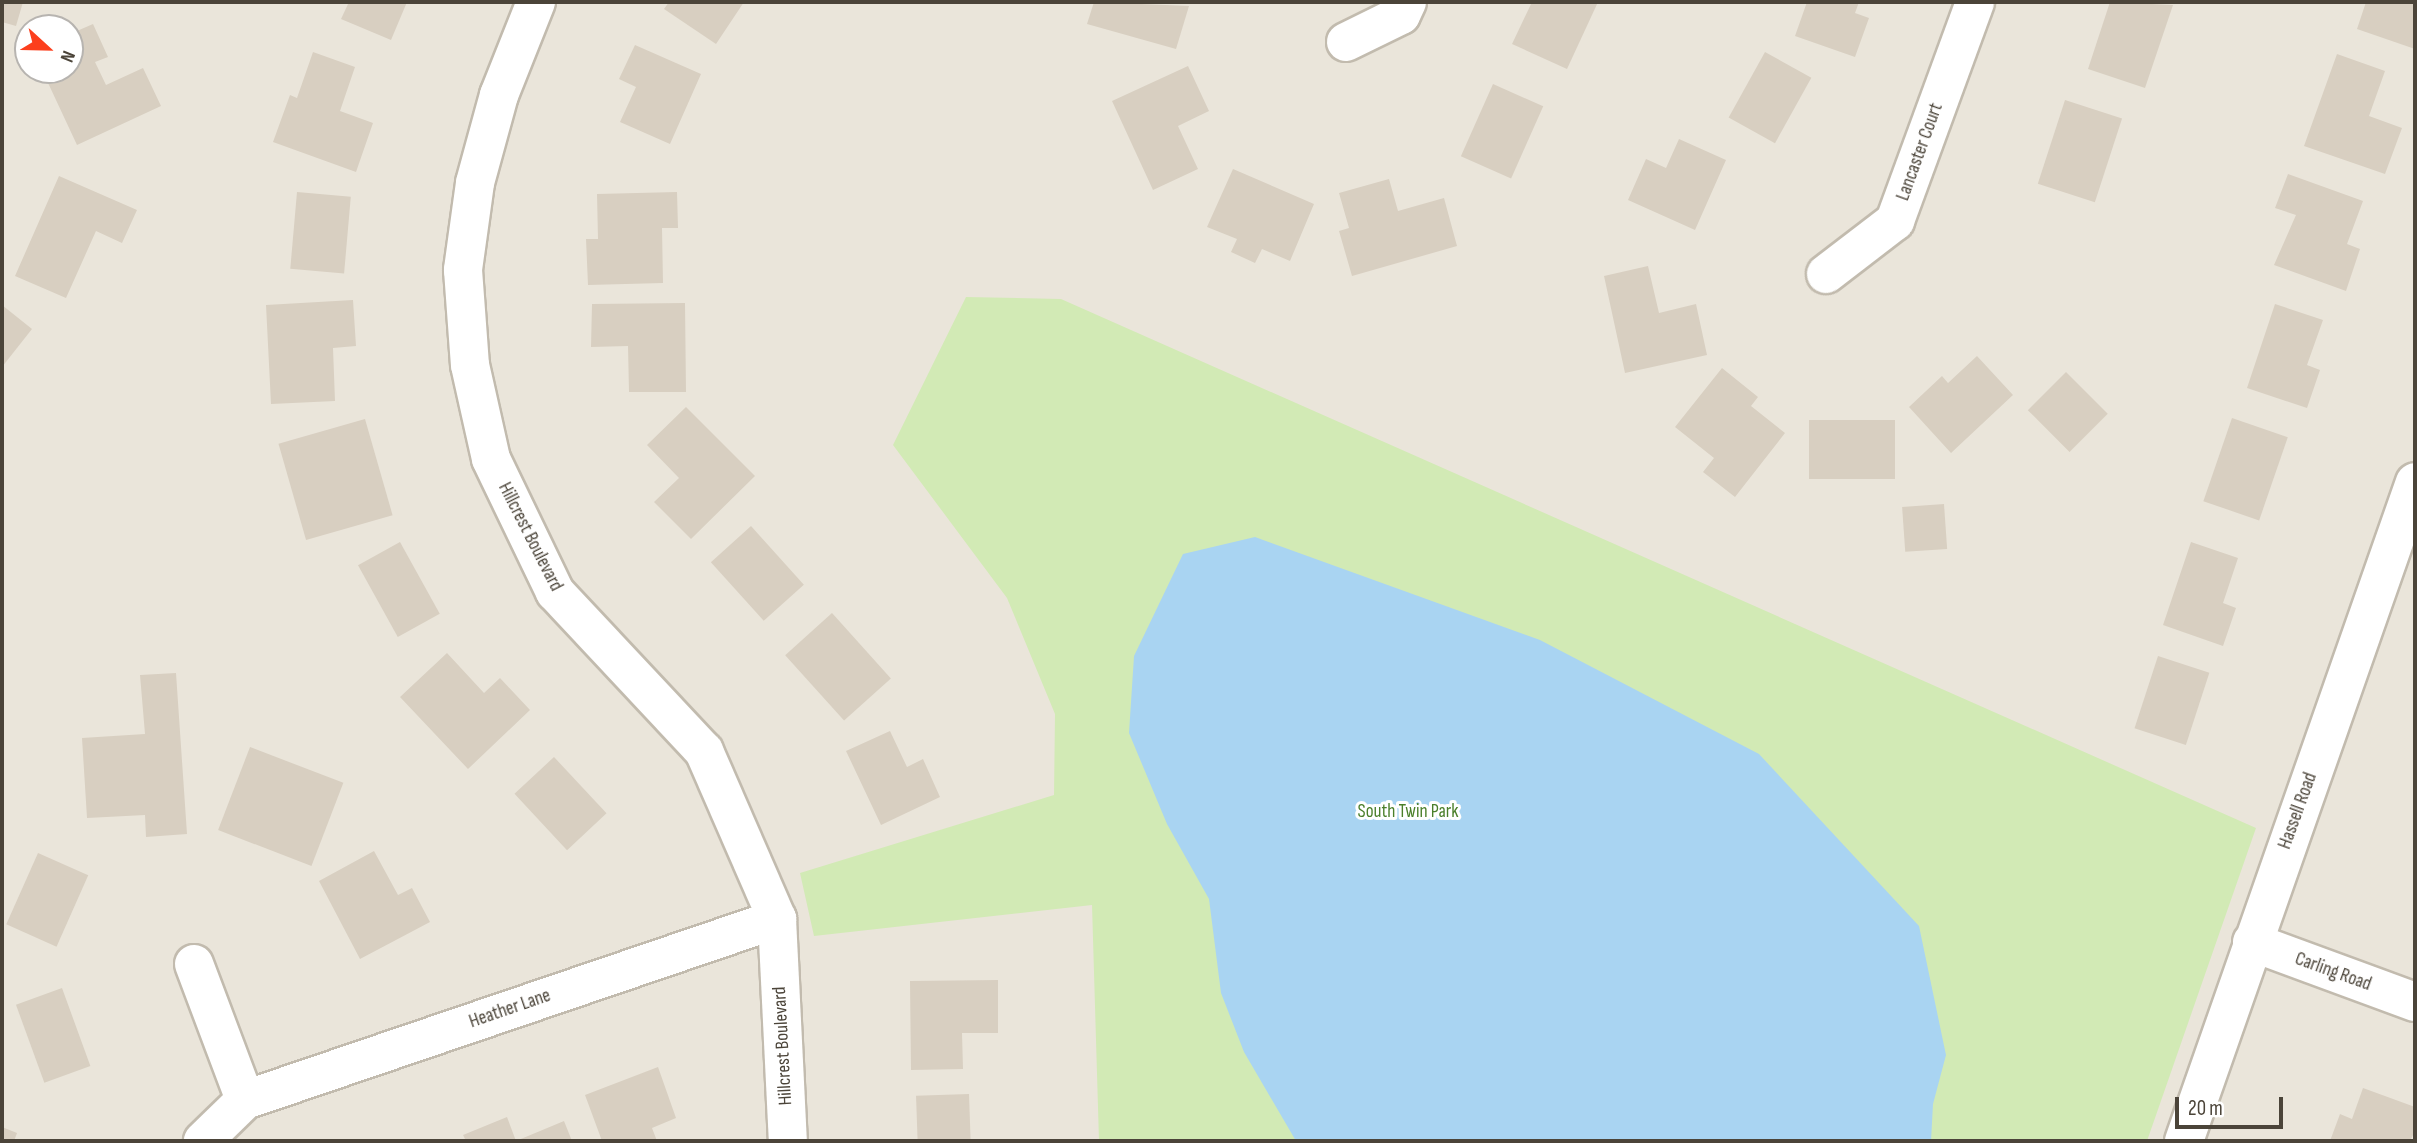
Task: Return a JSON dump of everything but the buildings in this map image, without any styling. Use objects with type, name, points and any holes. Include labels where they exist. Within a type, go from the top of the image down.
[{"type":"street","name":"Hillcrest Boulevard","points":[[536,2],[499,95],[478,171],[463,270],[470,365],[491,458],[555,592],[704,751],[776,919],[788,1141]]},
{"type":"street","points":[[1346,42],[1401,15],[1407,2]]},
{"type":"street","name":"Lancaster Court","points":[[1826,274],[1895,221],[1975,2]]},
{"type":"street","name":"Hassell Road","points":[[2184,1141],[2415,482]]},
{"type":"street","name":"Heather Lane","points":[[203,1141],[245,1100],[776,919]]},
{"type":"street","name":"Carling Road","points":[[2252,942],[2415,1002]]},
{"type":"street","points":[[194,964],[245,1100]]},
{"type":"shaded area","points":[[2,2],[2415,2],[2415,1141],[2,1141]]},
{"type":"green space","name":"South Twin Park","points":[[966,297],[1061,299],[2256,828],[2147,1141],[1099,1141],[1092,905],[814,936],[800,873],[1054,795],[1055,714],[1007,598],[893,445]]},
{"type":"water","points":[[1255,537],[1540,640],[1759,754],[1919,926],[1946,1055],[1933,1104],[1931,1141],[1296,1141],[1244,1052],[1221,993],[1209,899],[1167,824],[1129,733],[1134,656],[1183,554]]}]
